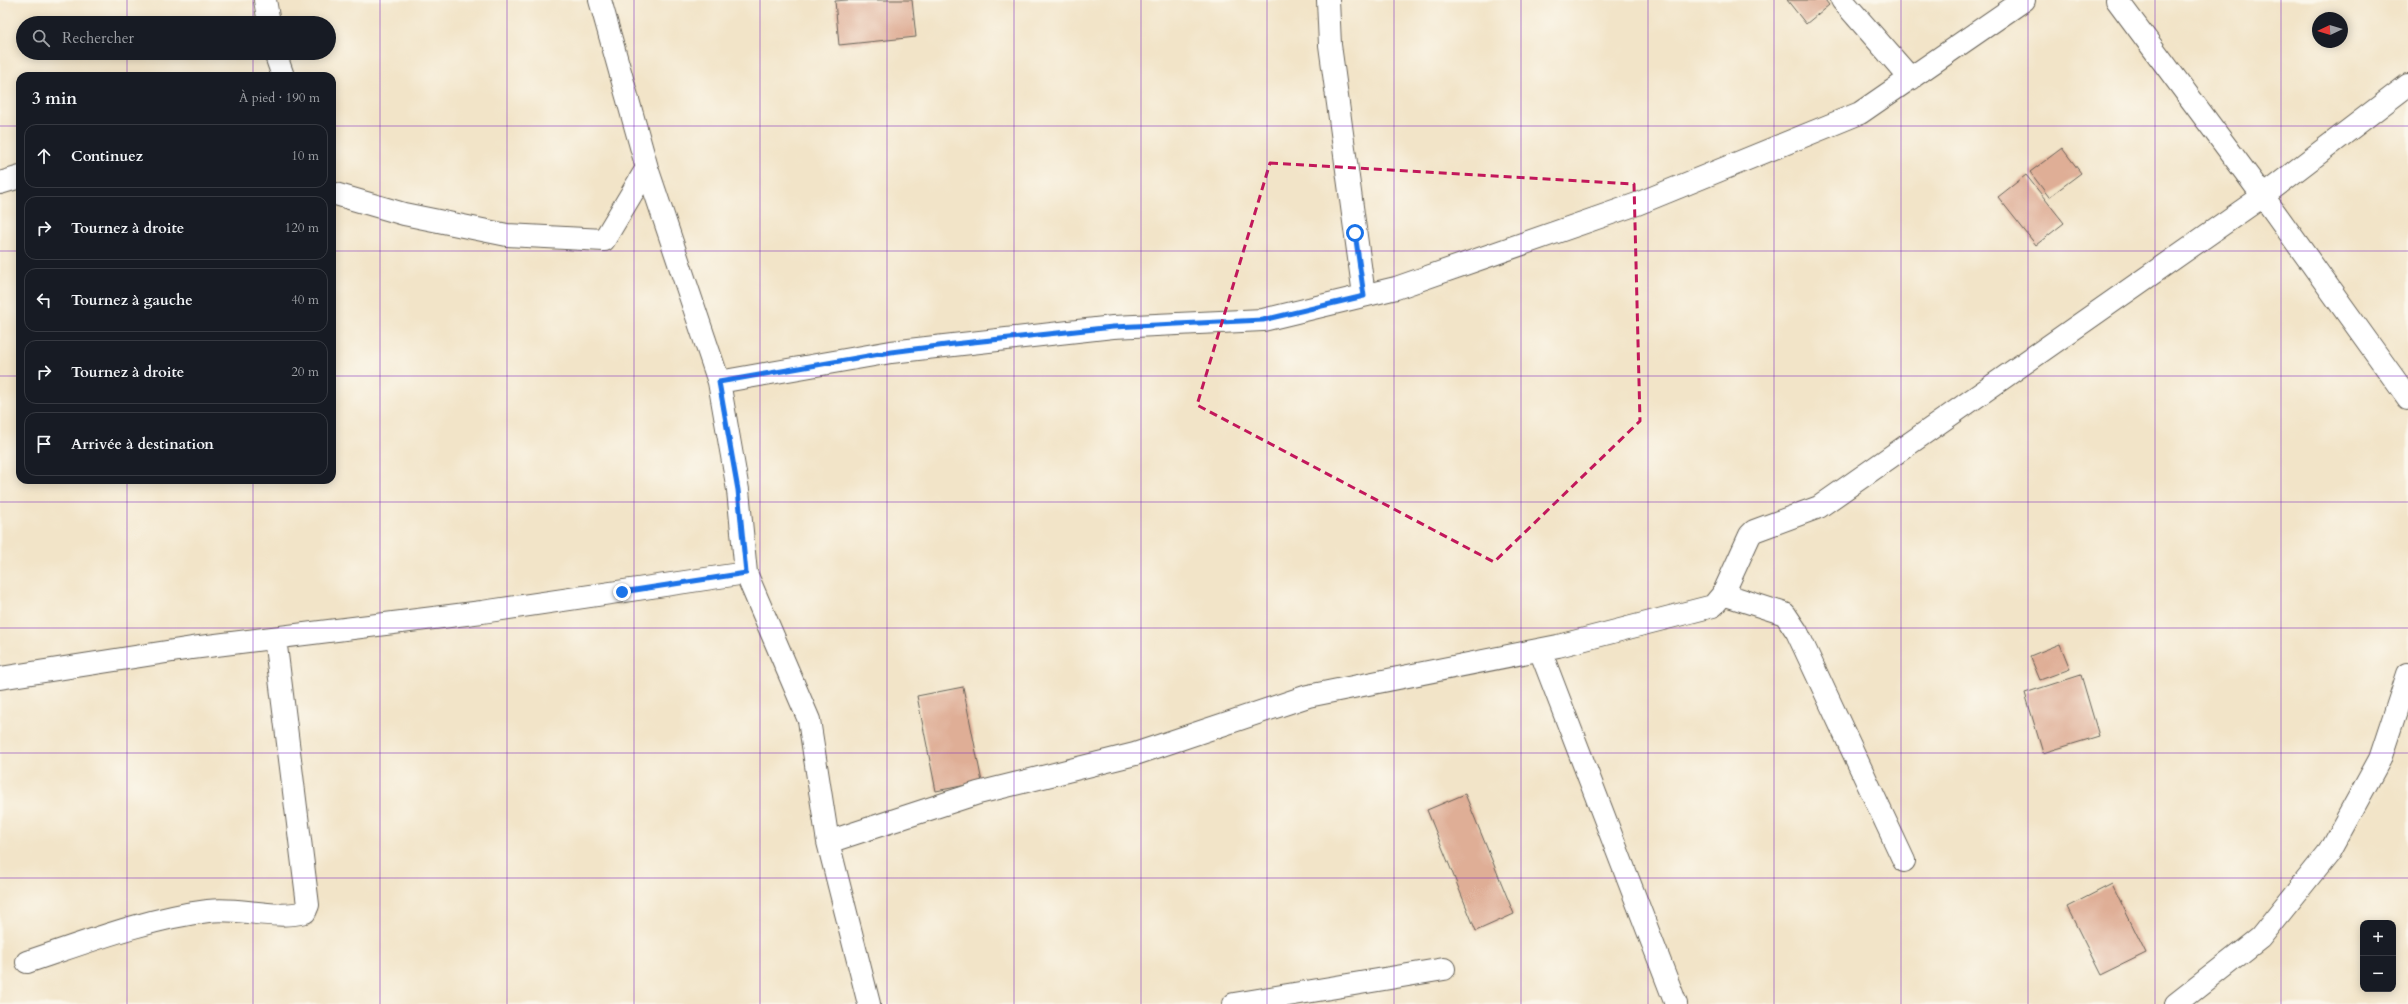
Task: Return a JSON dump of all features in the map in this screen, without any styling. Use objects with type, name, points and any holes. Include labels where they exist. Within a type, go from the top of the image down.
[{"type":"street","points":[[265,0],[267,16]]},
{"type":"street","points":[[600,0],[646,168],[719,382],[738,490],[746,573],[809,720],[828,842],[869,1004]]},
{"type":"street","points":[[1328,0],[1330,45],[1364,296]]},
{"type":"street","points":[[1842,0],[1911,79]]},
{"type":"street","points":[[719,382],[891,352],[1113,327],[1263,320],[1396,288],[1637,204],[1860,112],[1911,79],[2024,0]]},
{"type":"street","points":[[2118,0],[2263,196],[2408,398]]},
{"type":"street","points":[[277,60],[282,72]]},
{"type":"street","points":[[828,842],[978,793],[1136,754],[1308,696],[1540,650],[1697,612],[1713,606],[1723,594],[1750,535],[1754,532],[1819,507],[2263,196],[2408,85]]},
{"type":"street","points":[[336,194],[404,214],[506,235],[604,240],[646,168]]},
{"type":"street","points":[[0,183],[16,178]]},
{"type":"street","points":[[0,678],[275,638],[482,612],[746,573]]},
{"type":"street","points":[[1723,594],[1785,614],[1797,632],[1904,861]]},
{"type":"street","points":[[27,962],[134,928],[208,911],[226,910],[293,915],[305,912],[308,905],[275,638]]},
{"type":"street","points":[[1540,650],[1676,1004]]},
{"type":"street","points":[[2176,1004],[2260,938],[2329,852],[2380,759],[2408,674]]},
{"type":"street","points":[[1234,1004],[1444,970]]},
{"type":"highlighted area","points":[[1270,163],[1634,184],[1640,421],[1494,562],[1197,405]]},
{"type":"building","points":[[912,0],[916,37],[839,45],[835,1]]},
{"type":"building","points":[[1787,0],[1825,0],[1829,5],[1806,24]]},
{"type":"building","points":[[2062,148],[2081,173],[2049,197],[2030,172]]},
{"type":"building","points":[[2026,175],[2064,223],[2036,245],[1998,197]]},
{"type":"building","points":[[2060,644],[2070,669],[2040,680],[2030,656]]},
{"type":"building","points":[[2081,675],[2099,736],[2043,753],[2025,693]]},
{"type":"building","points":[[963,687],[982,782],[936,791],[917,696]]},
{"type":"building","points":[[1465,794],[1514,914],[1476,931],[1427,810]]},
{"type":"building","points":[[2112,884],[2146,953],[2101,975],[2067,907]]},
{"type":"route","points":[[622,592],[746,573],[738,490],[719,382],[891,352],[954,344],[1113,327],[1263,320],[1364,296],[1355,233]]}]
